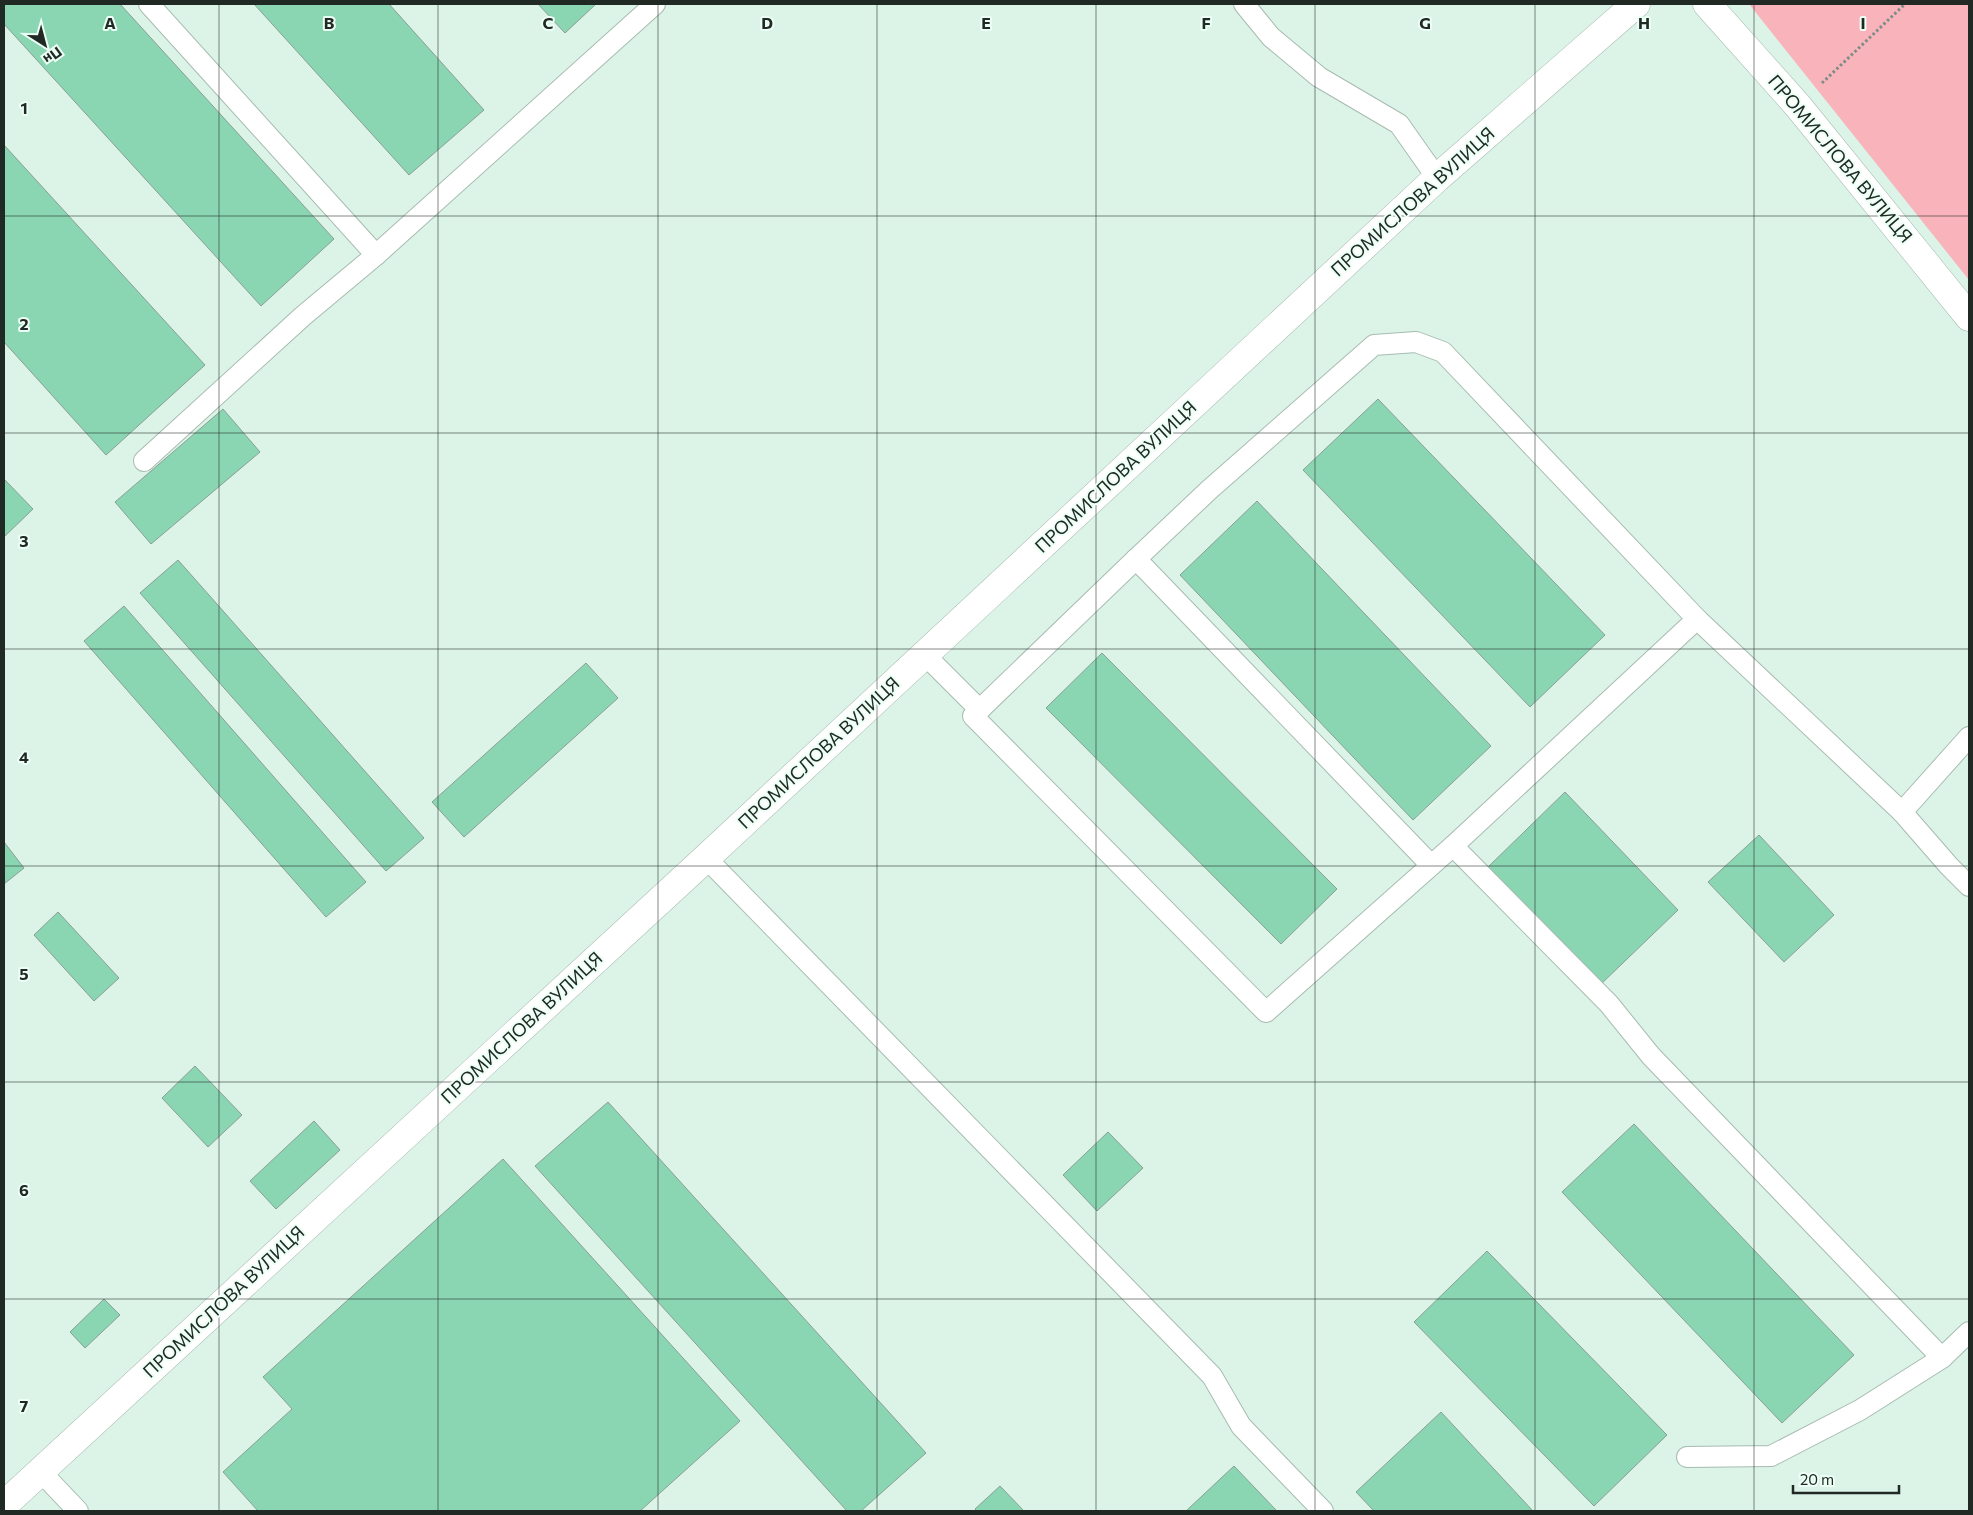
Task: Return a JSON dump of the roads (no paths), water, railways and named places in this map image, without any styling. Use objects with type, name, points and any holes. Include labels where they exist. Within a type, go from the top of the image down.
[{"type":"street","name":"ПРОМИСЛОВА ВУЛИЦЯ","points":[[4,1505],[706,858],[1437,178],[1636,4]]},
{"type":"street","name":"ПРОМИСЛОВА ВУЛИЦЯ","points":[[1707,4],[1798,106],[1969,317]]},
{"type":"lane","points":[[149,4],[376,255]]},
{"type":"lane","points":[[144,461],[303,316],[376,255],[655,4]]},
{"type":"lane","points":[[1244,4],[1271,37],[1319,77],[1399,124],[1437,178]]},
{"type":"lane","points":[[1697,618],[1453,846],[1266,1012],[973,716],[1209,490],[1374,345],[1416,342],[1443,352],[1697,618],[1902,812],[1969,886]]},
{"type":"lane","points":[[1136,559],[1431,865]]},
{"type":"lane","points":[[925,655],[980,710]]},
{"type":"lane","points":[[1902,812],[1969,737]]},
{"type":"lane","points":[[1453,846],[1609,1004],[1650,1056],[1942,1358]]},
{"type":"lane","points":[[706,858],[1212,1376],[1241,1426],[1323,1511]]},
{"type":"lane","points":[[1687,1457],[1771,1456],[1860,1410],[1942,1358],[1969,1332]]},
{"type":"lane","points":[[40,1471],[78,1511]]}]
